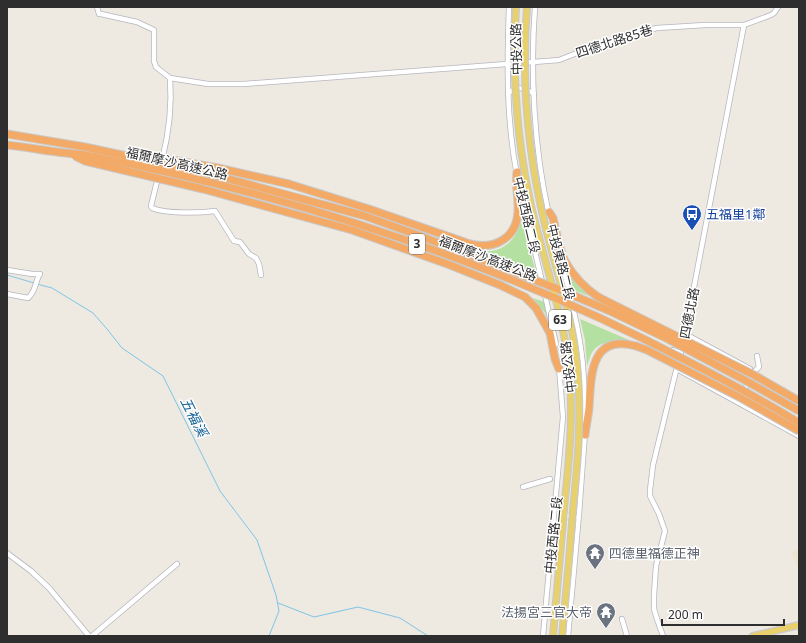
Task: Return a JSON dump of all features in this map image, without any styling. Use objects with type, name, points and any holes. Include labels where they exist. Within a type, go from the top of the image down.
[{"type":"highway","name":"福爾摩沙高速公路","points":[[7,134],[85,147],[214,175],[365,216],[464,251],[563,291],[659,334],[799,411]]},
{"type":"highway","name":"福爾摩沙高速公路","points":[[7,145],[88,155],[200,179],[362,224],[434,250],[561,300],[662,348],[745,391],[799,423]]},
{"type":"highway","points":[[85,147],[135,153],[289,184],[369,209],[470,244],[482,246],[495,244],[507,237],[515,227],[518,218],[518,203],[515,183],[517,172]]},
{"type":"highway","points":[[67,153],[85,161],[203,189],[352,230],[500,284],[525,297],[536,308],[550,333],[555,358],[559,369]]},
{"type":"highway","points":[[549,212],[553,218],[565,262],[576,278],[586,288],[598,296],[754,375],[799,400]]},
{"type":"highway","points":[[585,435],[589,409],[590,378],[594,365],[601,352],[614,344],[626,344],[647,350],[741,398],[799,432]]},
{"type":"main road","name":"中投公路","points":[[516,7],[515,50],[517,101],[523,158],[536,227],[563,332],[568,360],[572,400],[570,448],[553,636]]},
{"type":"main road","name":"中投公路","points":[[526,7],[526,93],[530,149],[545,228],[571,325],[579,387],[579,450],[562,636]]},
{"type":"main road","points":[[754,636],[799,626]]},
{"type":"street","points":[[98,7],[101,14],[137,22],[154,30],[154,61],[156,67],[170,78],[171,103],[167,139],[151,206],[152,208],[174,212],[201,213],[215,211],[234,242],[240,242],[249,254],[256,258],[261,275]]},
{"type":"street","name":"中投西路二段","points":[[509,7],[507,64],[508,105],[517,172],[553,328],[559,369],[563,417],[557,497],[543,636]]},
{"type":"street","name":"中投東路二段","points":[[535,7],[533,34],[534,94],[541,171],[549,212],[579,337],[584,380],[585,435],[568,636]]},
{"type":"street","points":[[744,25],[771,15],[778,7]]},
{"type":"street","name":"四德北路85巷","points":[[170,78],[208,84],[244,84],[357,74],[559,60],[612,43],[623,36],[657,28],[705,25],[744,25]]},
{"type":"street","name":"四德北路","points":[[663,636],[656,619],[654,595],[656,566],[665,531],[650,496],[653,466],[685,334],[744,25]]},
{"type":"street","points":[[508,94],[515,88],[520,88],[534,94]]},
{"type":"street","points":[[7,270],[40,274],[38,276],[37,285],[30,297],[28,298],[7,294]]},
{"type":"street","points":[[685,334],[754,372],[799,400]]},
{"type":"street","points":[[673,350],[681,353]]},
{"type":"street","points":[[738,402],[754,372],[759,367],[757,356]]},
{"type":"street","points":[[677,369],[799,436]]},
{"type":"street","points":[[524,486],[550,479]]},
{"type":"street","points":[[557,497],[560,508],[565,515],[572,517],[579,514]]},
{"type":"street","points":[[7,552],[49,588],[91,636],[177,564]]},
{"type":"street","points":[[622,619],[627,636]]},
{"type":"shaded area","points":[[799,549],[799,571],[791,552]]},
{"type":"green space","points":[[521,219],[537,276],[471,249],[488,251],[496,250],[507,245],[518,231]]},
{"type":"green space","points":[[568,272],[581,287],[595,298],[573,290]]},
{"type":"green space","points":[[533,298],[544,302],[548,320],[545,313]]},
{"type":"green space","points":[[580,319],[636,343],[607,342],[602,344],[593,351],[587,366],[585,340]]},
{"type":"waterway","name":"五福溪","points":[[7,275],[34,283]]},
{"type":"waterway","name":"五福溪","points":[[37,284],[52,288],[93,313],[122,348],[163,376],[220,491],[257,540],[276,595],[279,611],[269,636]]},
{"type":"waterway","points":[[278,603],[314,617],[358,607],[400,618],[428,636]]},
{"type":"place","name":"五福里1鄰","points":[[692,231]]},
{"type":"place","name":"四德里福德正神","points":[[595,570]]},
{"type":"place","name":"法揚宮三官大帝","points":[[606,629]]}]
